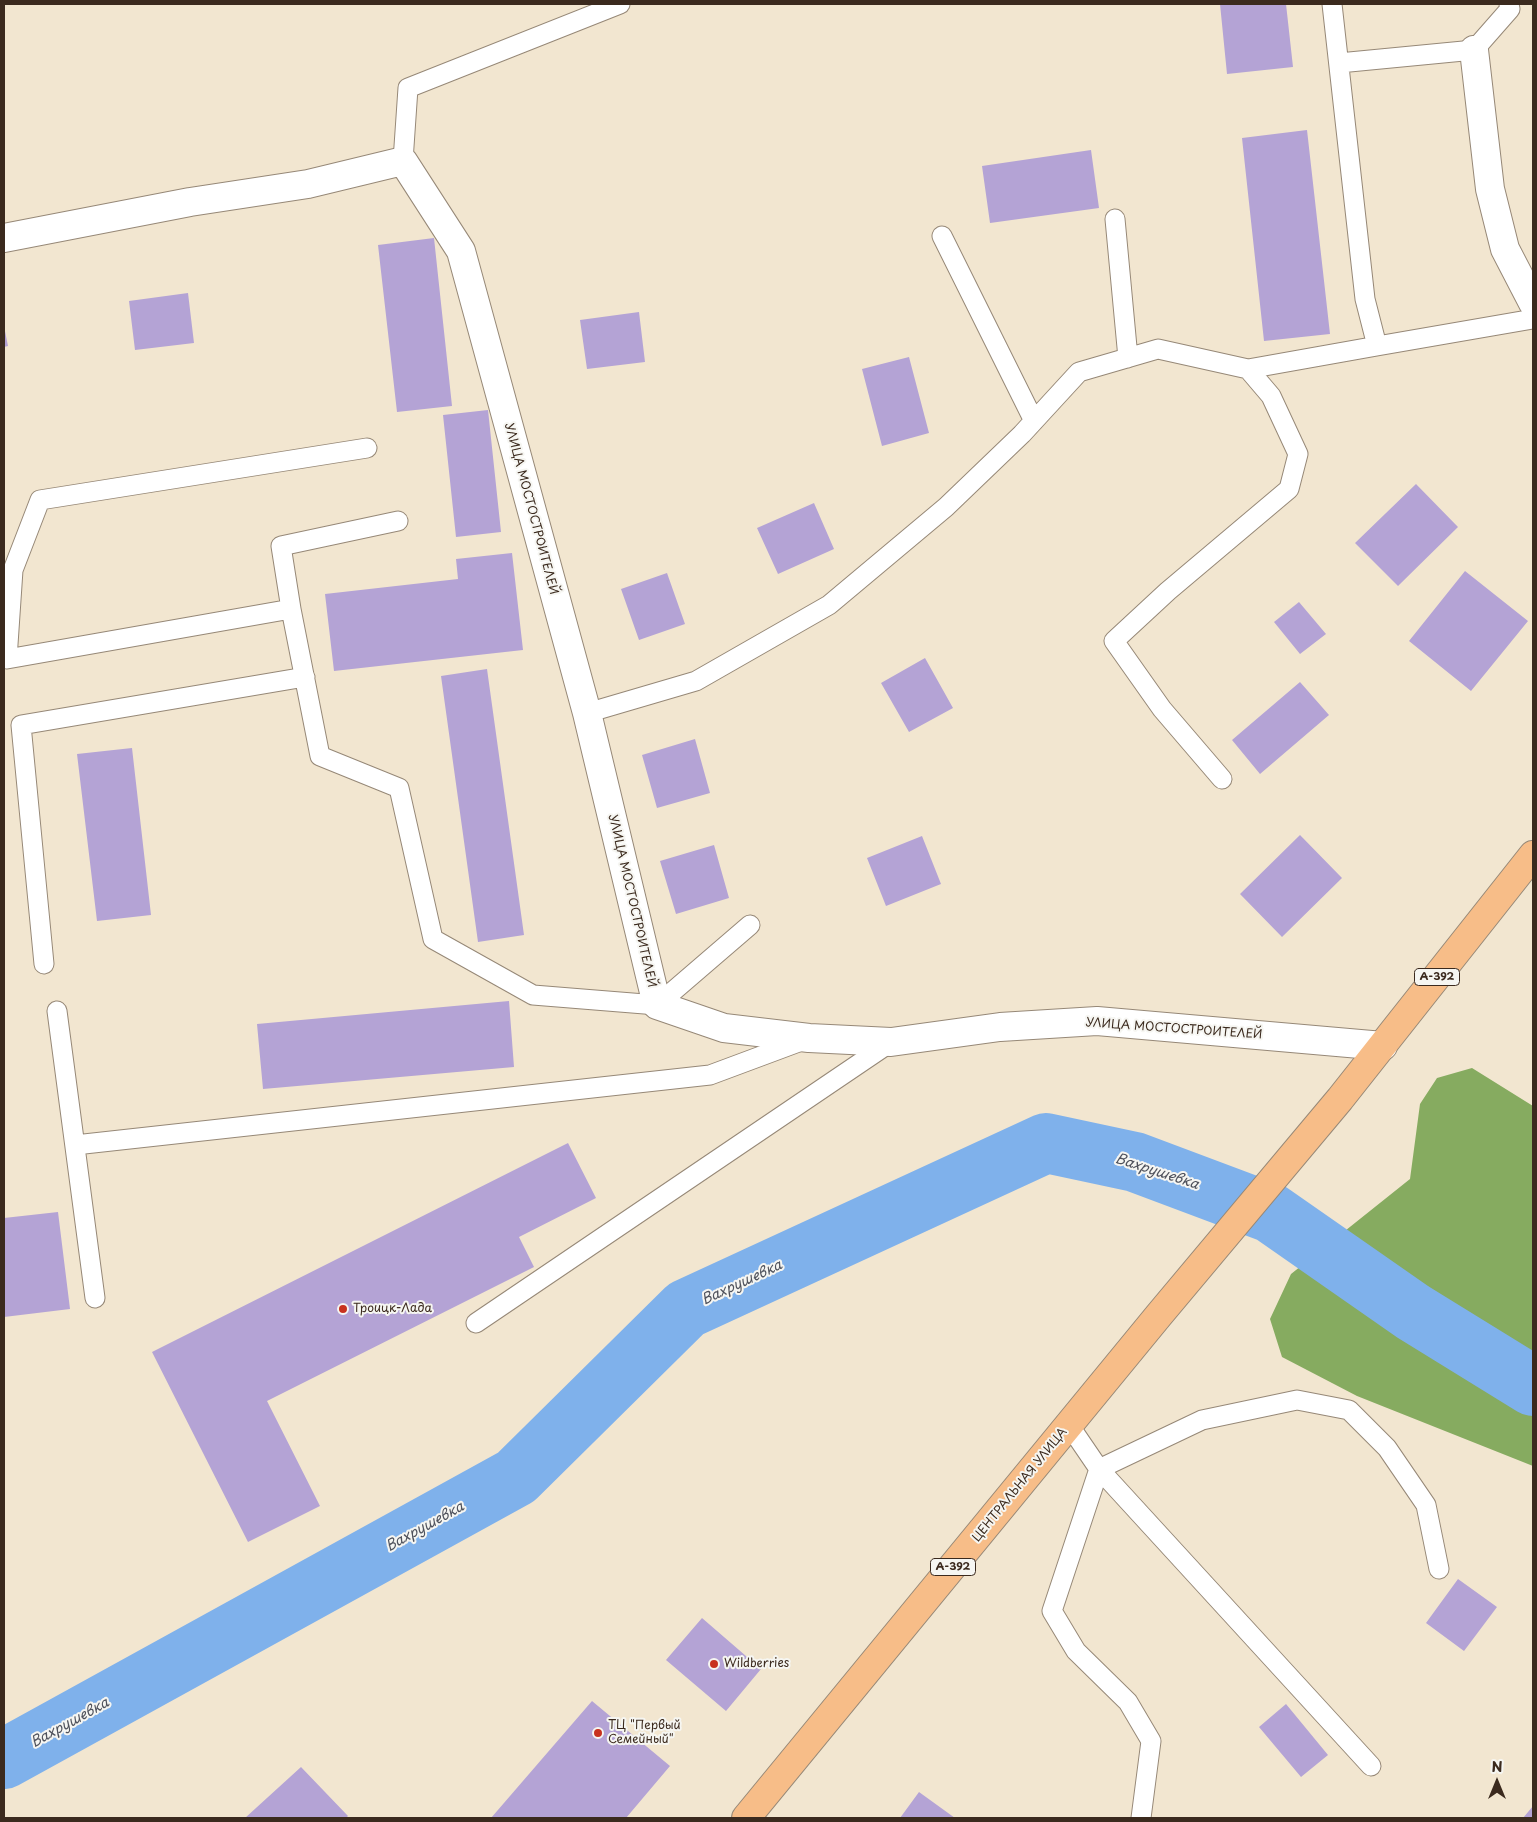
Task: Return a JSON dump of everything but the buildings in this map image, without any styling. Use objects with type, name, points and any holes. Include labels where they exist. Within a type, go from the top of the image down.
[{"type":"highway","name":"А-392","points":[[1383,1046],[1533,855]]},
{"type":"highway","name":"ЦЕНТРАЛЬНАЯ УЛИЦА","points":[[746,1818],[1383,1046]]},
{"type":"street","points":[[1474,50],[1490,189],[1505,248],[1533,303]]},
{"type":"street","points":[[4,238],[190,202],[308,184],[403,161]]},
{"type":"street","name":"УЛИЦА МОСТОСТРОИТЕЛЕЙ","points":[[403,161],[461,251],[587,713],[657,1005],[724,1028],[809,1038],[891,1042],[1000,1027],[1097,1021],[1383,1046]]},
{"type":"lane","points":[[403,161],[408,88],[620,4]]},
{"type":"lane","points":[[1332,4],[1365,300],[1376,346]]},
{"type":"lane","points":[[1338,63],[1474,50],[1510,9],[1510,4]]},
{"type":"lane","points":[[1115,219],[1128,358]]},
{"type":"lane","points":[[942,236],[1034,421]]},
{"type":"lane","points":[[587,713],[696,681],[829,604],[946,507],[1034,421],[1079,372],[1158,349],[1248,369],[1533,319]]},
{"type":"lane","points":[[1222,779],[1162,709],[1114,642],[1168,591],[1289,489],[1298,454],[1271,396],[1248,369]]},
{"type":"lane","points":[[291,609],[7,659],[12,570],[40,500],[367,448]]},
{"type":"lane","points":[[398,521],[281,546],[291,609],[320,756],[400,788],[433,939],[532,995],[657,1005],[750,925]]},
{"type":"lane","points":[[44,964],[21,726],[305,677]]},
{"type":"lane","points":[[57,1011],[95,1298]]},
{"type":"lane","points":[[75,1145],[710,1075],[809,1038]]},
{"type":"lane","points":[[476,1323],[891,1042]]},
{"type":"lane","points":[[1141,1818],[1151,1742],[1128,1702],[1076,1651],[1052,1611],[1099,1469],[1202,1420],[1297,1400],[1348,1410],[1387,1448],[1426,1505],[1439,1569]]},
{"type":"lane","points":[[1069,1425],[1099,1469],[1371,1766]]},
{"type":"green space","points":[[1472,1068],[1533,1106],[1533,1466],[1357,1396],[1282,1357],[1270,1319],[1291,1274],[1410,1179],[1420,1104],[1437,1078]]},
{"type":"waterway","name":"Вахрушевка","points":[[4,1759],[516,1477],[686,1309],[1046,1143],[1135,1162],[1271,1213],[1413,1312],[1533,1386]]},
{"type":"place","name":"Троицк-Лада","points":[[343,1309]]},
{"type":"place","name":"Wildberries","points":[[714,1664]]},
{"type":"place","name":"ТЦ \"Первый Семейный\"","points":[[598,1733]]}]
